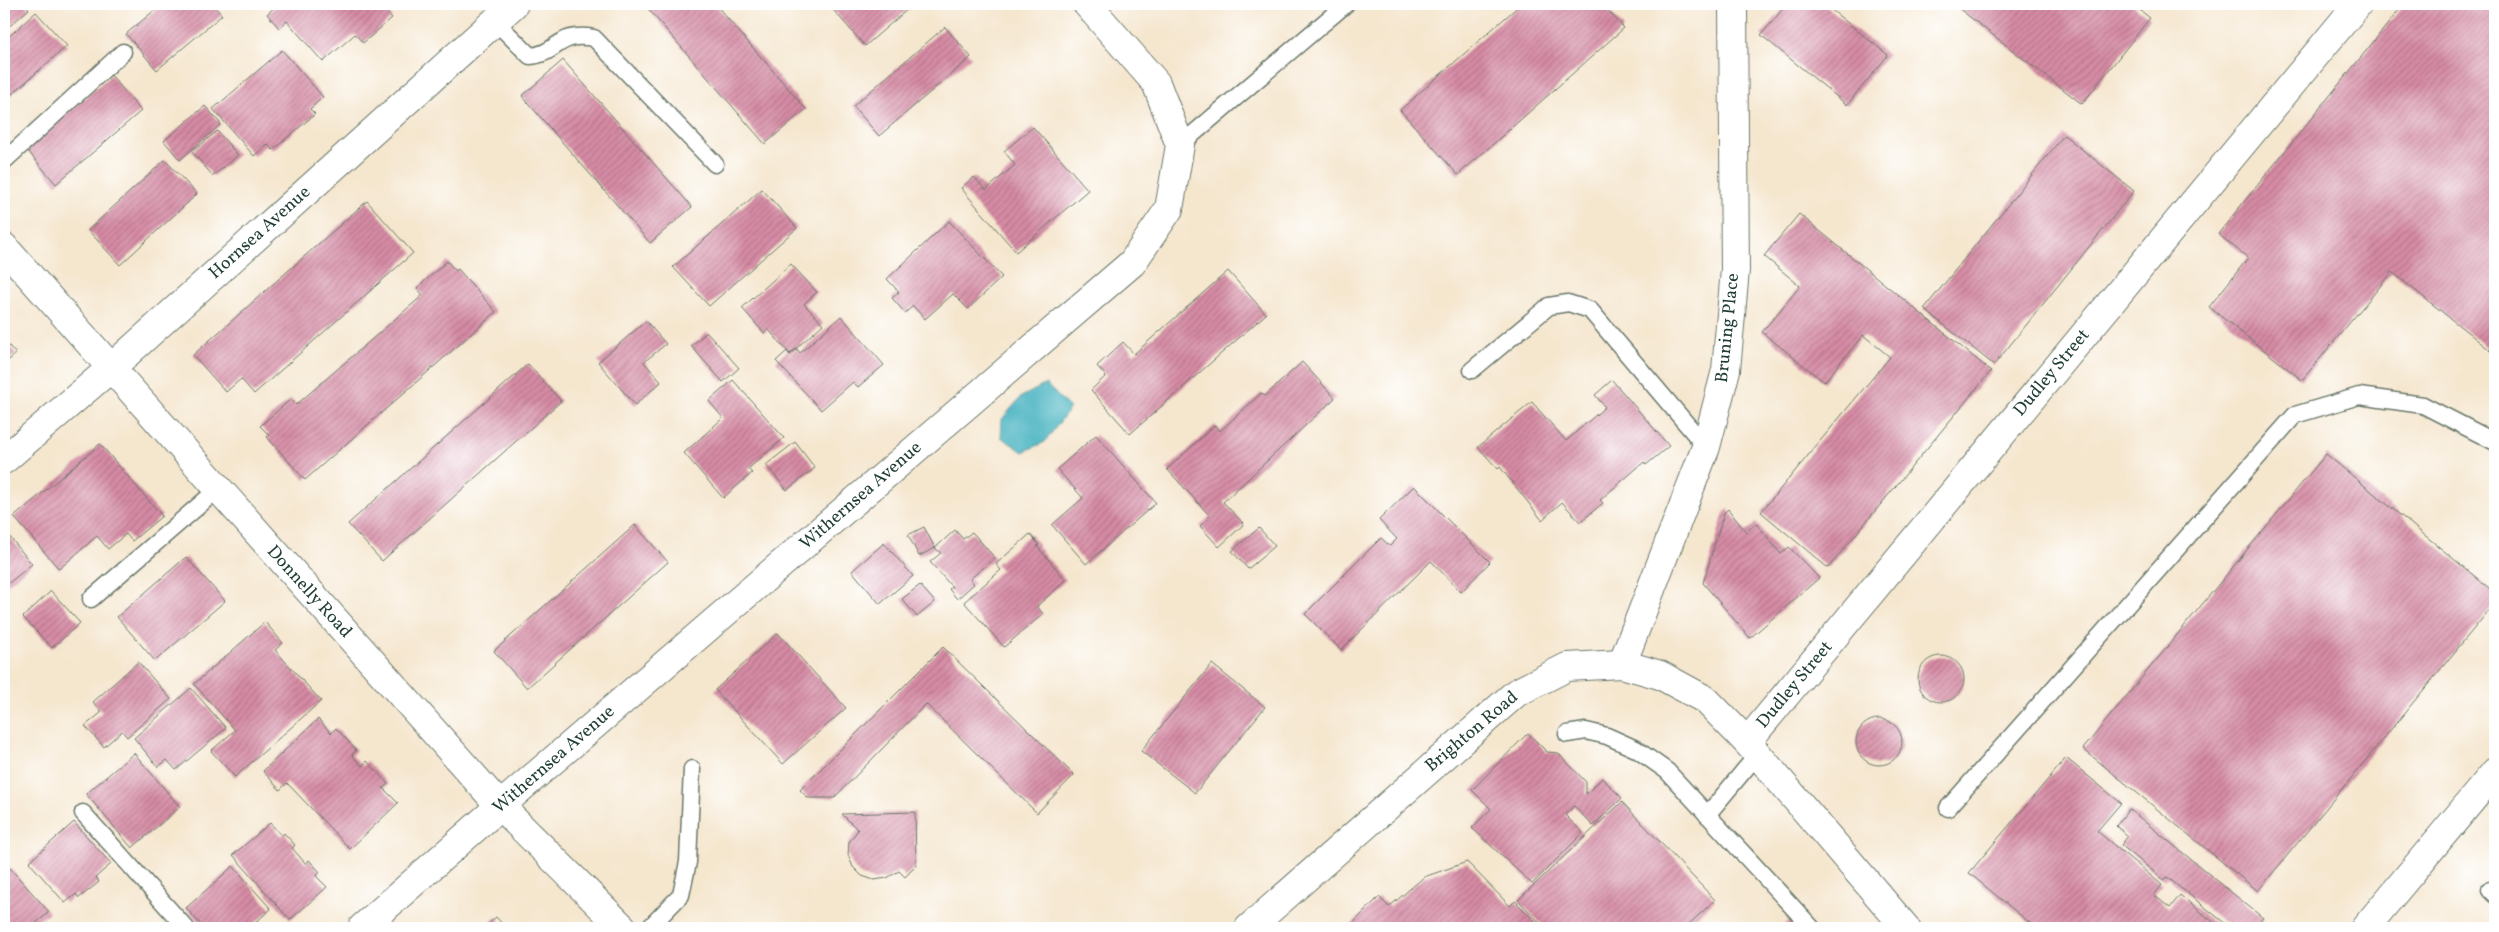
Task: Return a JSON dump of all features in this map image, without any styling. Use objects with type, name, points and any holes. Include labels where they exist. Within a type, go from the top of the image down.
[{"type":"street","points":[[1087,4],[1156,83],[1180,145]]},
{"type":"street","name":"Bruning Place","points":[[1622,664],[1706,447],[1726,370],[1735,270],[1733,4]]},
{"type":"street","name":"Dudley Street","points":[[1752,749],[2358,4]]},
{"type":"street","name":"Hornsea Avenue","points":[[4,460],[111,368],[504,12]]},
{"type":"street","name":"Withernsea Avenue","points":[[362,928],[500,806],[1132,263],[1169,209],[1180,145]]},
{"type":"street","name":"Donnelly Road","points":[[4,247],[500,806],[623,928]]},
{"type":"street","name":"Brighton Road","points":[[1250,928],[1516,693],[1567,667],[1622,664],[1660,675],[1706,700],[1752,749],[1906,928]]},
{"type":"street","points":[[2365,928],[2495,772]]},
{"type":"lane","points":[[1180,145],[1346,4]]},
{"type":"lane","points":[[504,12],[530,56],[541,55],[562,40],[578,35],[594,38],[715,164]]},
{"type":"lane","points":[[4,161],[123,52]]},
{"type":"lane","points":[[1472,370],[1549,306],[1568,303],[1590,310],[1706,447]]},
{"type":"lane","points":[[1948,808],[2295,414],[2359,396],[2423,405],[2495,442]]},
{"type":"lane","points":[[91,599],[218,489]]},
{"type":"lane","points":[[1567,734],[1586,731],[1607,736],[1636,749],[1667,771],[1812,928]]},
{"type":"lane","points":[[1707,815],[1752,749]]},
{"type":"lane","points":[[649,928],[681,895],[688,862],[692,768]]},
{"type":"lane","points":[[83,813],[186,928]]},
{"type":"water","points":[[1046,384],[1070,408],[1045,442],[1023,452],[1001,437],[1002,419],[1021,397]]},
{"type":"building","points":[[4,4],[25,4],[29,9],[4,31]]},
{"type":"building","points":[[162,4],[212,4],[222,15],[157,70],[126,34]]},
{"type":"building","points":[[278,4],[379,4],[392,18],[363,43],[355,34],[323,62],[287,21],[279,28],[267,14]]},
{"type":"building","points":[[644,4],[715,4],[806,109],[765,144]]},
{"type":"building","points":[[828,4],[905,4],[909,8],[865,46]]},
{"type":"building","points":[[1521,4],[1611,4],[1606,8],[1624,28],[1458,175],[1400,110]]},
{"type":"building","points":[[1787,4],[1824,4],[1888,55],[1847,105],[1761,35]]},
{"type":"building","points":[[1953,4],[2132,4],[2150,18],[2082,104]]},
{"type":"building","points":[[2404,4],[2495,4],[2495,354],[2392,272],[2302,380],[2209,307],[2248,258],[2218,234]]},
{"type":"building","points":[[36,12],[67,46],[4,101],[4,41]]},
{"type":"building","points":[[945,27],[971,57],[879,136],[853,106]]},
{"type":"building","points":[[282,50],[323,97],[310,109],[315,114],[273,150],[267,144],[254,156],[213,109]]},
{"type":"building","points":[[563,60],[692,207],[650,243],[522,96]]},
{"type":"building","points":[[111,75],[141,111],[56,184],[26,149]]},
{"type":"building","points":[[205,106],[221,124],[180,160],[164,141]]},
{"type":"building","points":[[1033,127],[1088,190],[1016,252],[961,188],[974,177],[986,190],[1015,165],[1004,151]]},
{"type":"building","points":[[217,131],[238,155],[213,176],[192,152]]},
{"type":"building","points":[[2064,135],[2134,191],[1994,365],[1924,309]]},
{"type":"building","points":[[165,160],[197,194],[120,265],[88,230]]},
{"type":"building","points":[[762,189],[797,228],[709,306],[673,267]]},
{"type":"building","points":[[367,201],[413,253],[254,394],[241,379],[226,392],[193,355]]},
{"type":"building","points":[[1799,214],[1991,371],[1828,568],[1761,512],[1890,357],[1863,335],[1824,382],[1762,332],[1800,286],[1764,256]]},
{"type":"building","points":[[949,221],[1002,277],[968,309],[953,294],[925,319],[913,306],[905,313],[892,298],[899,292],[887,279]]},
{"type":"building","points":[[447,261],[456,271],[458,269],[496,312],[305,480],[267,437],[269,435],[260,426],[291,399],[296,405],[423,295],[417,288]]},
{"type":"building","points":[[791,264],[817,292],[804,304],[823,324],[790,354],[768,329],[764,333],[742,308]]},
{"type":"building","points":[[1228,271],[1266,314],[1130,434],[1091,390],[1106,376],[1097,366],[1123,342],[1134,354]]},
{"type":"building","points":[[841,316],[884,365],[858,387],[853,382],[821,410],[776,361],[787,351],[790,355],[797,349],[800,353]]},
{"type":"building","points":[[646,321],[666,344],[644,362],[661,382],[635,405],[598,362]]},
{"type":"building","points":[[707,332],[739,368],[723,382],[691,346]]},
{"type":"building","points":[[4,340],[16,354],[4,364]]},
{"type":"building","points":[[1302,362],[1335,398],[1223,502],[1244,524],[1219,547],[1200,526],[1210,516],[1167,469],[1215,425],[1220,431],[1261,393],[1265,396]]},
{"type":"building","points":[[528,364],[561,401],[382,561],[348,524]]},
{"type":"building","points":[[733,380],[784,438],[748,469],[752,473],[723,498],[684,453],[723,418],[709,401]]},
{"type":"building","points":[[1612,380],[1669,446],[1646,465],[1644,462],[1600,500],[1603,503],[1580,522],[1562,502],[1542,520],[1500,467],[1498,469],[1478,447],[1532,402],[1566,441],[1605,407],[1595,395]]},
{"type":"building","points":[[1096,435],[1156,503],[1086,564],[1052,525],[1083,498],[1057,469]]},
{"type":"building","points":[[795,442],[815,468],[787,490],[766,465]]},
{"type":"building","points":[[100,444],[162,516],[132,541],[126,534],[108,549],[97,536],[59,569],[14,517]]},
{"type":"building","points":[[2326,454],[2495,593],[2495,603],[2258,891],[2083,749]]},
{"type":"building","points":[[1414,486],[1490,562],[1461,592],[1431,561],[1341,650],[1305,614],[1381,538],[1390,546],[1397,539],[1379,520]]},
{"type":"building","points":[[1728,509],[1746,532],[1756,523],[1781,554],[1789,547],[1819,578],[1750,638],[1703,583],[1724,513]]},
{"type":"building","points":[[635,525],[668,562],[527,688],[494,651]]},
{"type":"building","points":[[924,527],[935,548],[919,556],[908,535]]},
{"type":"building","points":[[1259,528],[1275,546],[1248,569],[1232,551]]},
{"type":"building","points":[[4,530],[32,564],[4,587]]},
{"type":"building","points":[[955,530],[963,539],[972,532],[995,558],[970,579],[974,584],[957,599],[949,589],[952,587],[930,562],[941,553],[935,548]]},
{"type":"building","points":[[1030,534],[1039,545],[1037,546],[1066,580],[1037,606],[1043,614],[1004,647],[964,602],[1001,570],[996,564]]},
{"type":"building","points":[[884,543],[913,576],[880,604],[852,571]]},
{"type":"building","points":[[186,557],[225,601],[155,661],[117,617]]},
{"type":"building","points":[[920,585],[935,602],[917,617],[902,599]]},
{"type":"building","points":[[51,591],[80,623],[52,648],[23,617]]},
{"type":"building","points":[[265,622],[283,643],[275,650],[321,701],[235,777],[211,751],[235,730],[194,684]]},
{"type":"building","points":[[778,633],[846,708],[783,764],[715,690]]},
{"type":"building","points":[[943,647],[1074,775],[1037,813],[926,704],[834,798],[808,798],[800,790]]},
{"type":"building","points":[[1941,656],[1954,660],[1960,666],[1964,679],[1960,692],[1954,698],[1941,702],[1928,698],[1922,692],[1918,679],[1922,666],[1928,660]]},
{"type":"building","points":[[138,662],[171,699],[127,737],[122,731],[104,747],[85,726],[102,712],[93,702]]},
{"type":"building","points":[[1212,664],[1265,707],[1195,793],[1141,751]]},
{"type":"building","points":[[191,688],[226,728],[176,770],[167,760],[158,767],[134,738]]},
{"type":"building","points":[[318,719],[331,733],[336,728],[356,750],[352,755],[362,766],[367,761],[388,784],[383,788],[398,803],[350,849],[287,783],[280,790],[263,771]]},
{"type":"building","points":[[1879,719],[1892,723],[1898,729],[1902,742],[1898,755],[1892,761],[1879,765],[1866,761],[1860,755],[1856,742],[1860,729],[1866,723]]},
{"type":"building","points":[[1528,733],[1547,752],[1558,753],[1586,782],[1586,794],[1602,778],[1622,798],[1593,826],[1574,806],[1565,815],[1583,833],[1532,884],[1472,828],[1491,809],[1472,790]]},
{"type":"building","points":[[134,753],[180,807],[132,848],[86,794]]},
{"type":"building","points":[[2066,758],[2121,803],[2097,831],[2162,885],[2154,895],[2170,908],[2180,895],[2218,926],[2216,928],[2036,928],[1969,873]]},
{"type":"building","points":[[1622,802],[1715,900],[1685,928],[1545,928],[1518,900]]},
{"type":"building","points":[[2129,809],[2263,918],[2254,928],[2231,928],[2167,877],[2164,880],[2121,845],[2128,836],[2116,826]]},
{"type":"building","points":[[915,812],[916,866],[905,877],[899,871],[887,878],[874,880],[862,876],[853,867],[848,855],[849,842],[858,830],[842,814]]},
{"type":"building","points":[[74,822],[111,864],[96,877],[99,882],[79,898],[76,894],[65,903],[29,862]]},
{"type":"building","points":[[270,823],[282,836],[284,833],[295,845],[292,848],[306,864],[309,860],[320,872],[316,876],[327,887],[290,920],[233,855]]},
{"type":"building","points":[[1467,862],[1510,906],[1515,901],[1542,928],[1348,928],[1379,897],[1389,907],[1424,877]]},
{"type":"building","points":[[233,866],[271,909],[249,928],[204,928],[186,908]]},
{"type":"building","points":[[10,868],[49,912],[36,923],[38,925],[34,928],[4,928],[4,874]]},
{"type":"building","points":[[496,917],[506,928],[484,928]]},
{"type":"building","points":[[1789,921],[1795,928],[1780,928]]}]
